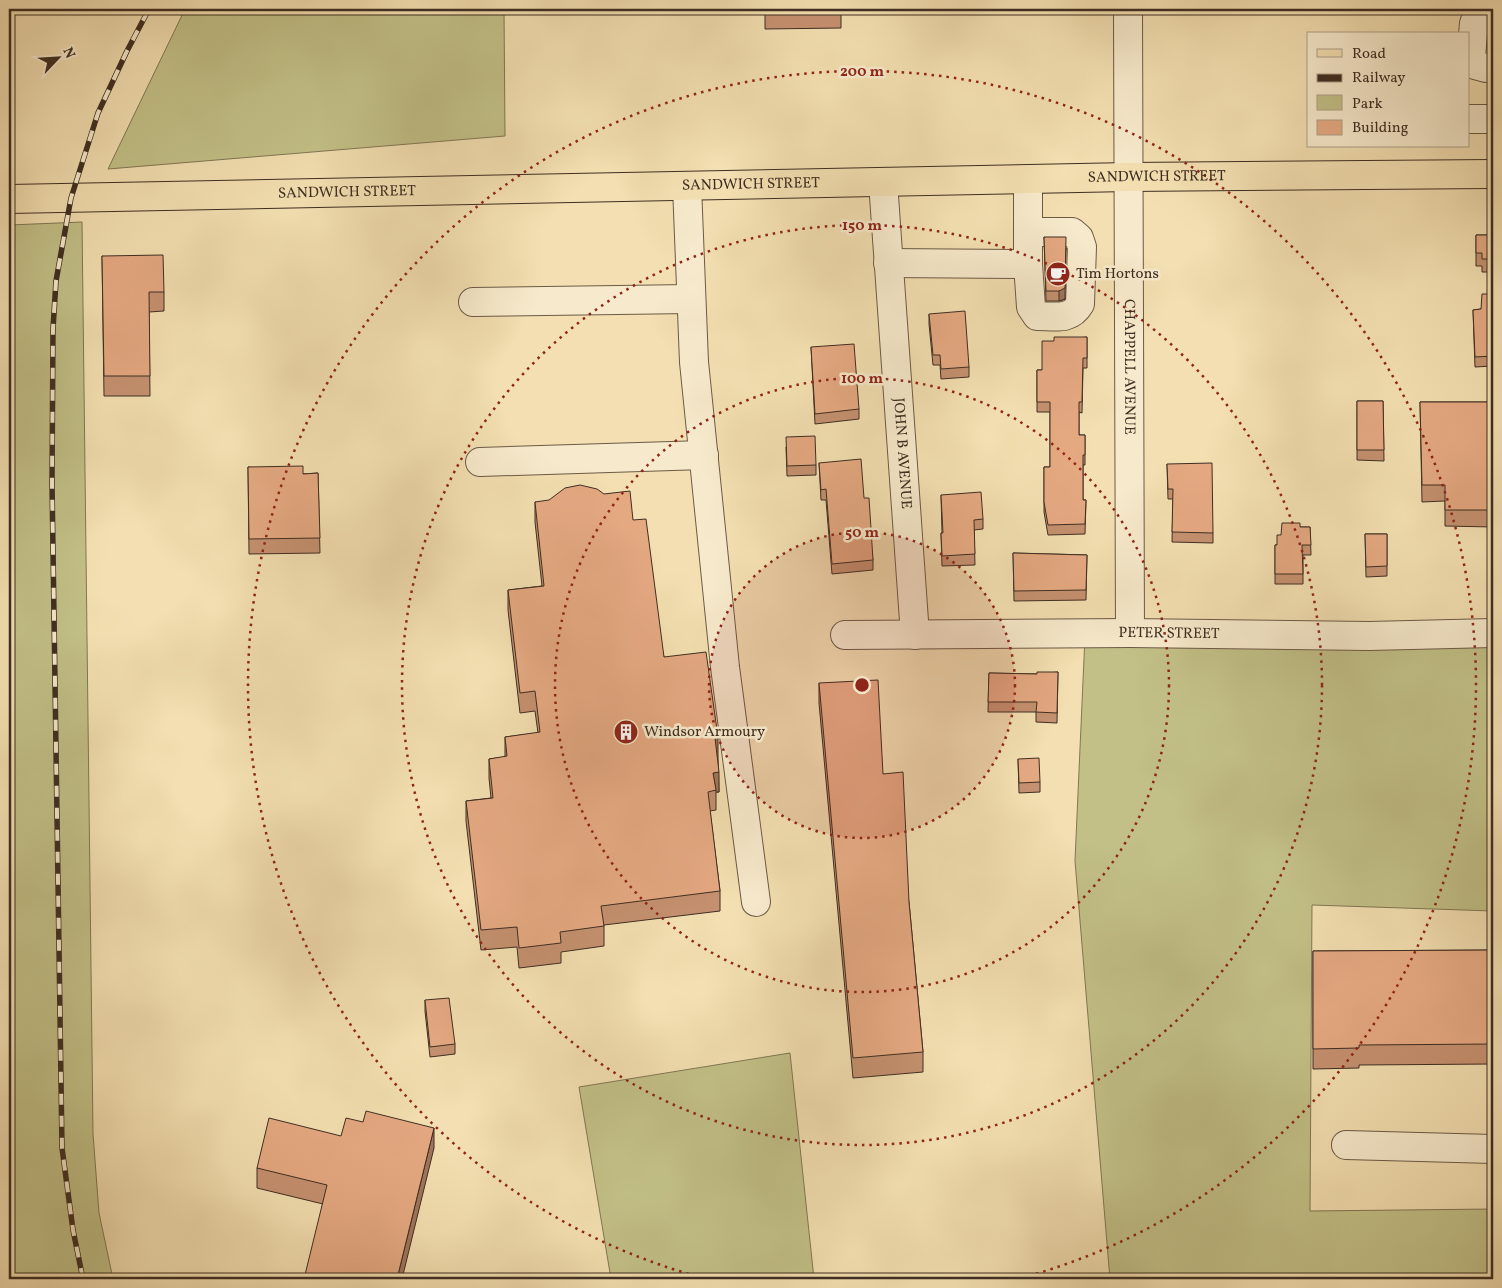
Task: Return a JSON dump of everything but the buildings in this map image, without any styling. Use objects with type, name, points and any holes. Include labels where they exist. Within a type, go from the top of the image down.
[{"type":"main road","name":"SANDWICH STREET","points":[[9,199],[1129,177],[1493,174]]},
{"type":"street","name":"CHAPPELL AVENUE","points":[[1128,9],[1130,634]]},
{"type":"street","points":[[1479,66],[1471,56],[1474,23],[1484,12],[1493,12]]},
{"type":"street","points":[[1470,119],[1493,119]]},
{"type":"street","points":[[1028,179],[1028,232],[1028,264],[1031,307],[1037,316],[1067,316],[1075,312],[1080,304],[1082,247],[1079,238],[1072,232],[1028,232]]},
{"type":"street","name":"JOHN B AVENUE","points":[[883,182],[915,635]]},
{"type":"street","points":[[687,186],[694,362],[726,667],[756,902]]},
{"type":"street","points":[[888,263],[1028,264]]},
{"type":"street","points":[[473,302],[692,299]]},
{"type":"street","points":[[480,462],[704,455]]},
{"type":"street","name":"PETER STREET","points":[[845,635],[1130,634],[1369,636],[1493,633]]},
{"type":"street","points":[[1346,1145],[1493,1149]]},
{"type":"green space","points":[[185,9],[504,9],[505,136],[108,169]]},
{"type":"green space","points":[[82,222],[93,1134],[99,1213],[113,1279],[9,1279],[9,225]]},
{"type":"green space","points":[[1493,635],[1493,911],[1312,905],[1310,1211],[1493,1209],[1493,1279],[1110,1279],[1075,861],[1085,636]]},
{"type":"green space","points":[[790,1053],[814,1279],[611,1279],[579,1087]]},
{"type":"railway","points":[[83,1279],[73,1230],[62,1148],[52,483],[53,329],[56,281],[71,198],[98,113],[149,9]]},
{"type":"place","name":"Tim Hortons","points":[[1058,274]]},
{"type":"place","name":"Windsor Armoury","points":[[626,732]]}]
